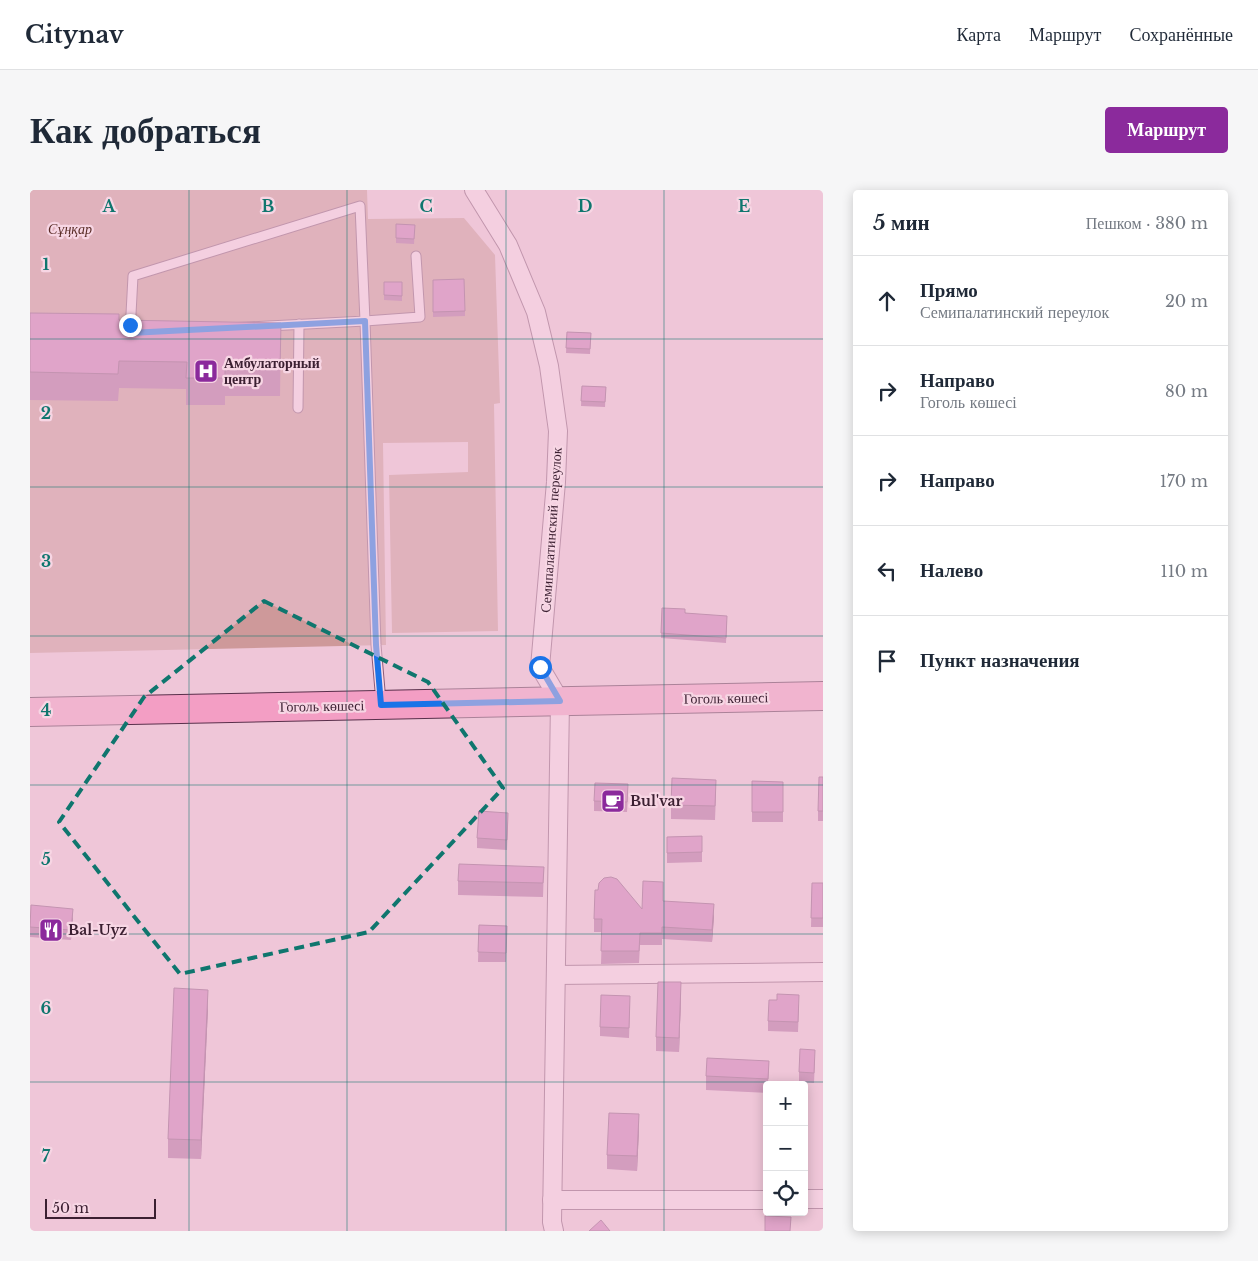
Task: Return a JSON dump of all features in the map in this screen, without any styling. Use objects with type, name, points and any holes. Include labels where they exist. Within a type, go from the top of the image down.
[{"type":"main road","name":"Гоголь көшесі","points":[[30,712],[823,696]]},
{"type":"street","name":"Семипалатинский переулок","points":[[474,190],[508,245],[536,312],[549,366],[558,431],[556,482],[540,667],[560,701]]},
{"type":"street","points":[[554,1231],[552,1200],[560,701]]},
{"type":"street","points":[[556,975],[823,972]]},
{"type":"street","points":[[808,1200],[823,1199]]},
{"type":"street","points":[[552,1200],[763,1200]]},
{"type":"lane","points":[[130,333],[133,276],[360,206],[376,645],[381,705]]},
{"type":"lane","points":[[120,333],[420,317],[416,256]]},
{"type":"lane","points":[[298,408],[299,324]]},
{"type":"highlighted area","points":[[264,601],[428,682],[503,788],[369,932],[180,974],[59,822],[144,697]]},
{"type":"green space","name":"Сұңқар","points":[[30,190],[367,190],[368,219],[464,218],[495,255],[500,403],[494,404],[498,631],[392,633],[389,475],[468,472],[468,442],[383,443],[386,645],[30,653]]},
{"type":"building","points":[[396,224],[415,225],[414,239],[396,238]]},
{"type":"building","points":[[464,279],[465,311],[433,312],[433,280]]},
{"type":"building","points":[[384,282],[402,282],[402,296],[384,295]]},
{"type":"building","points":[[30,313],[119,314],[119,320],[281,323],[280,369],[225,369],[225,378],[186,378],[187,362],[119,361],[118,374],[30,372]]},
{"type":"building","points":[[567,332],[591,333],[590,349],[566,348]]},
{"type":"building","points":[[582,386],[606,387],[605,402],[581,401]]},
{"type":"building","points":[[662,608],[685,609],[685,613],[727,616],[726,638],[661,633]]},
{"type":"building","points":[[819,777],[823,777],[823,811],[818,811]]},
{"type":"building","points":[[672,778],[716,780],[715,806],[671,805]]},
{"type":"building","points":[[752,781],[783,782],[783,812],[752,812]]},
{"type":"building","points":[[595,783],[628,784],[627,802],[594,801]]},
{"type":"building","points":[[479,811],[508,813],[507,840],[477,838]]},
{"type":"building","points":[[702,836],[702,852],[667,853],[667,837]]},
{"type":"building","points":[[459,864],[544,867],[543,883],[458,881]]},
{"type":"building","points":[[611,877],[617,879],[642,909],[643,881],[663,882],[663,901],[714,904],[712,930],[662,927],[662,933],[640,933],[639,951],[601,951],[602,919],[594,919],[595,890],[598,890],[599,883],[604,878]]},
{"type":"building","points":[[812,883],[823,883],[823,918],[811,918]]},
{"type":"building","points":[[31,905],[73,909],[71,930],[30,927]]},
{"type":"building","points":[[479,925],[507,926],[506,953],[478,952]]},
{"type":"building","points":[[658,982],[681,982],[679,1038],[656,1037]]},
{"type":"building","points":[[174,988],[208,990],[201,1140],[168,1139]]},
{"type":"building","points":[[777,994],[799,995],[798,1022],[768,1021],[769,1000],[777,1000]]},
{"type":"building","points":[[601,995],[630,996],[629,1028],[600,1027]]},
{"type":"building","points":[[800,1049],[815,1050],[814,1073],[799,1072]]},
{"type":"building","points":[[707,1058],[769,1061],[768,1079],[706,1076]]},
{"type":"building","points":[[609,1113],[639,1114],[637,1156],[607,1155]]},
{"type":"building","points":[[765,1216],[791,1217],[790,1231],[765,1231]]},
{"type":"building","points":[[601,1220],[610,1231],[589,1231]]},
{"type":"place","name":"Амбулаторный центр","points":[[206,371]]},
{"type":"place","name":"Bul'var","points":[[613,801]]},
{"type":"place","name":"Bal-Uyz","points":[[51,930]]},
{"type":"route","points":[[130,325],[130,333],[365,321],[376,645],[381,705],[560,701],[540,667]]}]
